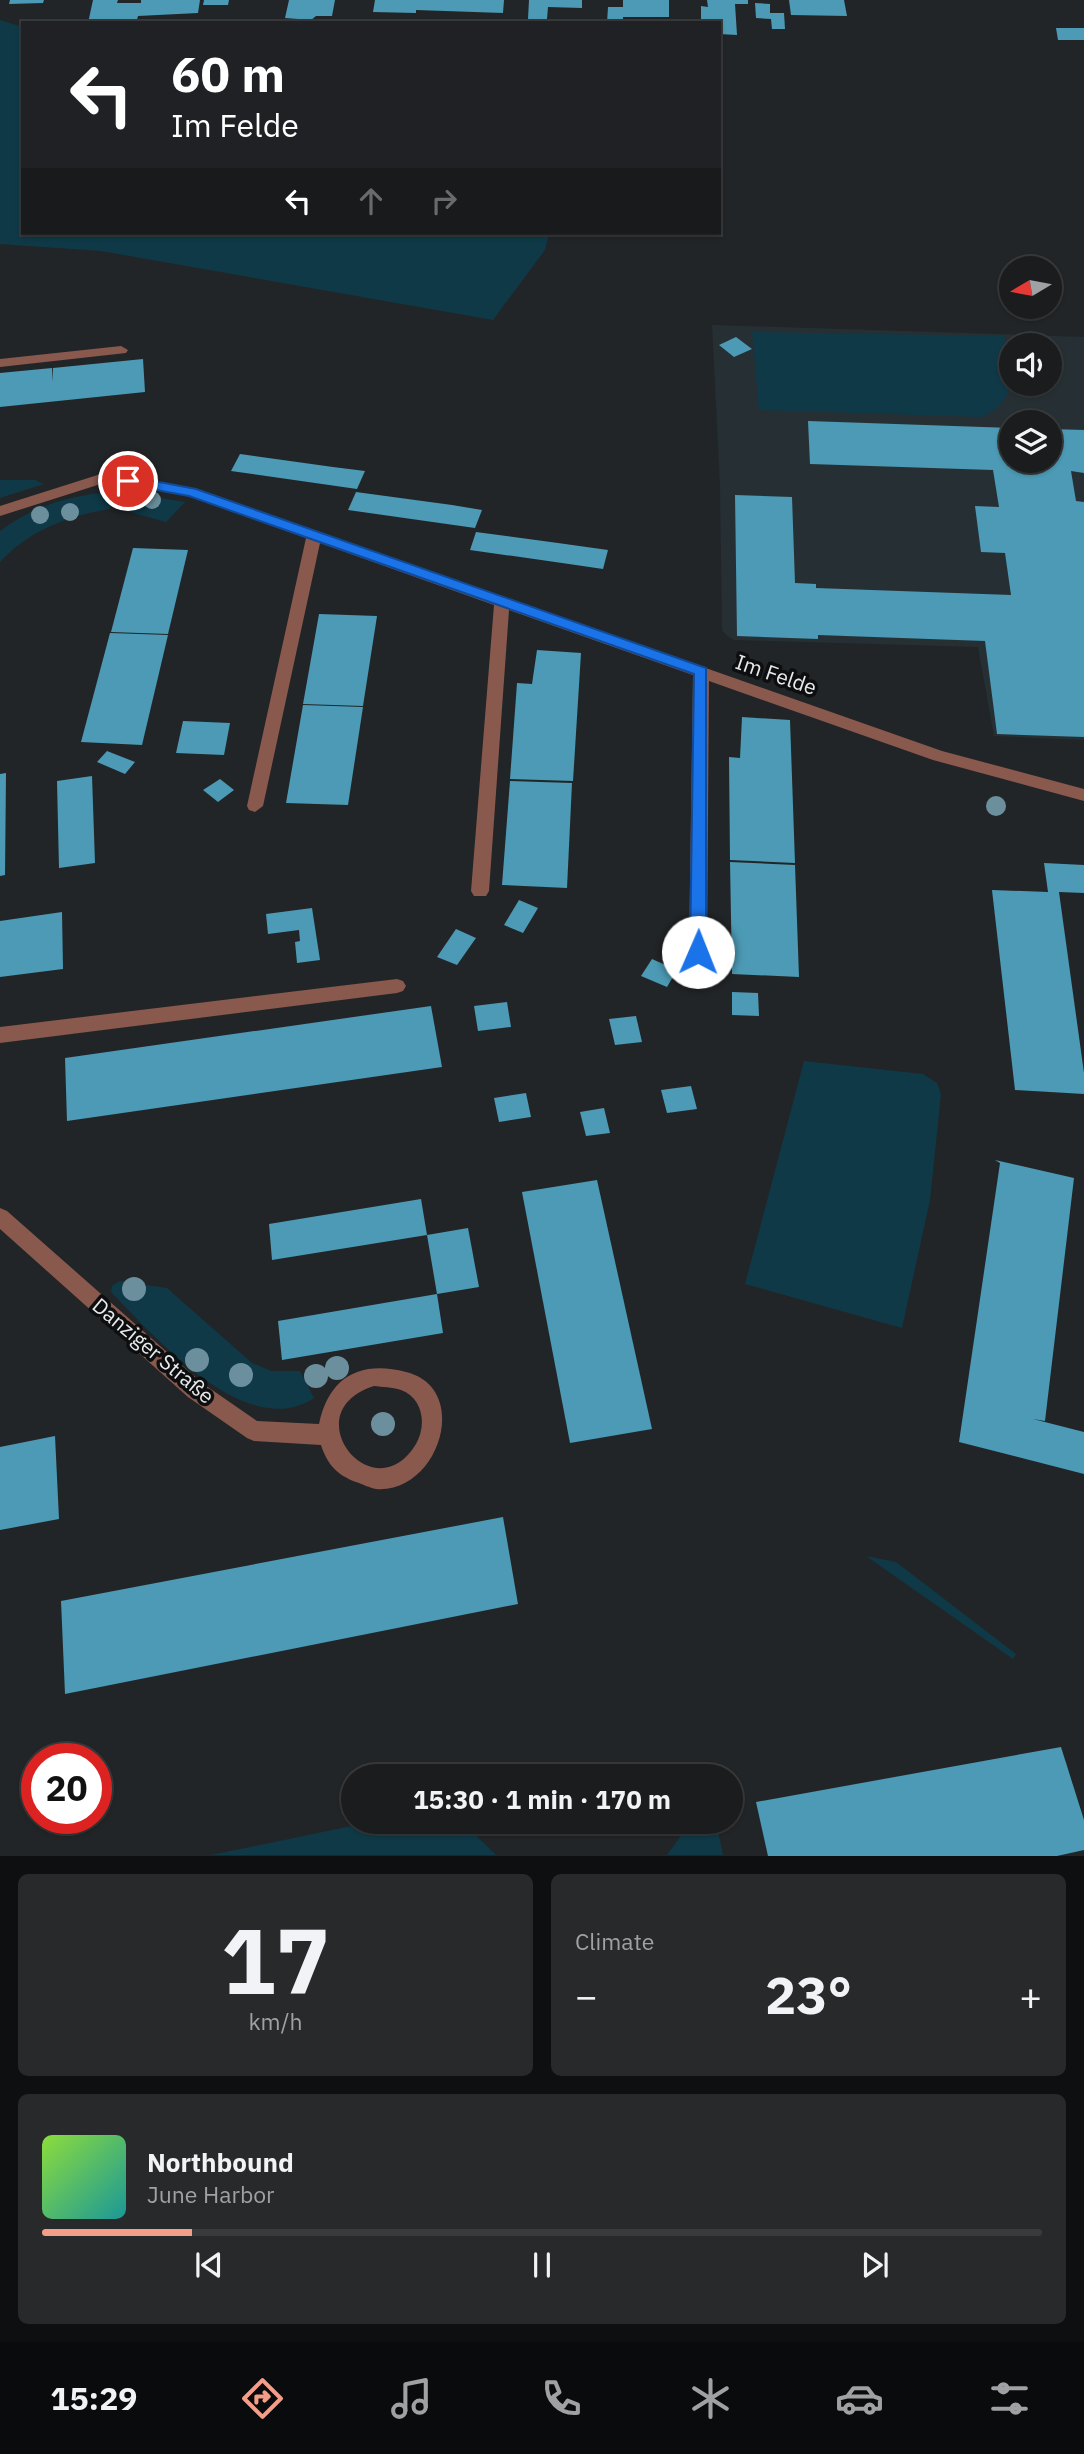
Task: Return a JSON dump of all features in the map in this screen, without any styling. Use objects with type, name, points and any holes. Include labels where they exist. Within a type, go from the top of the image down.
[{"type":"street","points":[[0,363],[121,350]]},
{"type":"street","name":"Im Felde","points":[[0,511],[107,477],[191,492],[939,756],[1084,795]]},
{"type":"street","points":[[255,806],[314,535]]},
{"type":"street","points":[[480,891],[502,602]]},
{"type":"street","points":[[698,952],[701,671]]},
{"type":"street","points":[[0,1035],[397,986]]},
{"type":"street","name":"Danziger Straße","points":[[0,1217],[195,1390],[254,1430],[328,1435]]},
{"type":"street","points":[[374,1376],[394,1376],[413,1383],[427,1397],[434,1415],[433,1435],[425,1454],[410,1468],[390,1476],[369,1476],[349,1469],[336,1454],[328,1435],[330,1415],[339,1397],[355,1383],[374,1376]]},
{"type":"shaded area","points":[[0,20],[21,26],[21,235],[549,235],[545,250],[493,320],[101,251],[0,244]]},
{"type":"shaded area","points":[[712,325],[999,334],[999,396],[1062,396],[1062,336],[1084,337],[1084,740],[994,736],[978,647],[734,640],[722,630],[720,484]]},
{"type":"shaded area","points":[[752,332],[999,336],[999,396],[1006,396],[994,410],[982,417],[759,410]]},
{"type":"shaded area","points":[[0,480],[35,480],[44,484],[0,498]]},
{"type":"shaded area","points":[[114,492],[110,509],[50,526],[24,541],[0,562],[0,531],[13,522],[54,503],[84,495]]},
{"type":"shaded area","points":[[131,493],[185,502],[166,522],[126,511]]},
{"type":"shaded area","points":[[804,1061],[923,1074],[937,1083],[941,1094],[930,1200],[902,1328],[745,1284]]},
{"type":"shaded area","points":[[120,1281],[167,1288],[252,1363],[271,1371],[300,1371],[314,1398],[288,1408],[260,1407],[232,1396],[176,1357],[129,1311],[111,1292],[112,1286]]},
{"type":"shaded area","points":[[866,1556],[896,1562],[1016,1654],[1013,1659]]},
{"type":"shaded area","points":[[341,1828],[341,1834],[474,1834],[496,1855],[211,1855]]},
{"type":"shaded area","points":[[682,1834],[719,1834],[723,1855],[667,1855]]},
{"type":"building","points":[[10,0],[44,0],[43,3],[9,4]]},
{"type":"building","points":[[93,0],[141,3],[141,0],[200,0],[198,13],[138,16],[137,21],[88,21]]},
{"type":"building","points":[[204,0],[229,0],[228,5],[203,5]]},
{"type":"building","points":[[289,0],[335,0],[332,16],[316,16],[311,20],[285,18]]},
{"type":"building","points":[[375,0],[504,0],[503,13],[416,10],[416,13],[373,12]]},
{"type":"building","points":[[529,0],[582,0],[582,8],[548,7],[547,19],[528,19]]},
{"type":"building","points":[[623,0],[669,0],[669,17],[623,17],[623,21],[607,21],[608,7],[623,7]]},
{"type":"building","points":[[707,0],[748,0],[748,4],[735,4],[737,35],[721,34],[721,21],[701,21],[701,6],[708,7]]},
{"type":"building","points":[[789,0],[844,0],[847,16],[791,15]]},
{"type":"building","points":[[755,3],[770,4],[770,13],[784,13],[785,29],[772,29],[771,19],[756,18]]},
{"type":"building","points":[[1056,28],[1084,28],[1084,40],[1058,40]]},
{"type":"building","points":[[736,337],[752,349],[734,357],[719,345]]},
{"type":"building","points":[[143,359],[145,392],[0,407],[0,373],[52,368],[53,382],[53,368]]},
{"type":"building","points":[[808,421],[999,428],[999,473],[1062,473],[1062,429],[1084,430],[1084,473],[1071,471],[1076,501],[1084,502],[1084,737],[997,734],[985,641],[818,635],[818,639],[737,636],[735,495],[792,497],[795,583],[816,584],[816,588],[1011,595],[1005,553],[981,552],[975,506],[999,507],[993,470],[810,464]]},
{"type":"building","points":[[240,454],[365,471],[357,489],[231,471]]},
{"type":"building","points":[[356,492],[482,510],[475,528],[348,510]]},
{"type":"building","points":[[476,532],[608,550],[603,569],[470,550]]},
{"type":"building","points":[[133,548],[188,550],[168,634],[111,632]]},
{"type":"building","points":[[319,614],[377,616],[363,706],[303,704]]},
{"type":"building","points":[[110,633],[168,635],[142,745],[81,742]]},
{"type":"building","points":[[537,650],[581,653],[573,781],[510,779],[517,683],[532,684]]},
{"type":"building","points":[[303,705],[363,707],[348,805],[286,803]]},
{"type":"building","points":[[742,717],[790,720],[795,863],[730,860],[729,757],[740,758]]},
{"type":"building","points":[[183,721],[230,723],[224,755],[176,753]]},
{"type":"building","points":[[107,751],[135,762],[125,774],[97,762]]},
{"type":"building","points":[[6,773],[5,875],[0,876],[0,774]]},
{"type":"building","points":[[92,776],[95,863],[59,868],[57,781]]},
{"type":"building","points":[[220,779],[234,790],[218,802],[203,790]]},
{"type":"building","points":[[510,781],[572,783],[567,888],[502,885]]},
{"type":"building","points":[[730,862],[795,865],[799,977],[732,974]]},
{"type":"building","points":[[1044,863],[1084,865],[1084,893],[1059,892],[1084,1073],[1084,1094],[1015,1090],[992,890],[1048,892]]},
{"type":"building","points":[[519,900],[538,908],[523,933],[504,925]]},
{"type":"building","points":[[312,908],[320,960],[297,963],[295,942],[300,941],[299,930],[268,934],[266,914]]},
{"type":"building","points":[[62,912],[63,969],[0,977],[0,921]]},
{"type":"building","points":[[456,929],[476,938],[457,965],[437,957]]},
{"type":"building","points":[[652,959],[677,970],[667,987],[641,976]]},
{"type":"building","points":[[732,992],[758,993],[759,1016],[732,1015]]},
{"type":"building","points":[[507,1002],[511,1027],[478,1031],[474,1006]]},
{"type":"building","points":[[431,1006],[442,1067],[67,1121],[65,1058]]},
{"type":"building","points":[[636,1016],[642,1042],[615,1045],[609,1019]]},
{"type":"building","points":[[691,1086],[697,1109],[667,1113],[661,1090]]},
{"type":"building","points":[[526,1093],[531,1117],[499,1122],[494,1098]]},
{"type":"building","points":[[604,1108],[610,1133],[586,1136],[580,1112]]},
{"type":"building","points":[[995,1160],[1074,1178],[1045,1421],[1033,1419],[1084,1432],[1084,1474],[959,1442],[1000,1163]]},
{"type":"building","points":[[597,1180],[652,1429],[570,1443],[522,1192]]},
{"type":"building","points":[[421,1199],[427,1235],[272,1260],[269,1224]]},
{"type":"building","points":[[468,1228],[479,1287],[437,1294],[427,1235]]},
{"type":"building","points":[[437,1294],[443,1333],[282,1360],[278,1321]]},
{"type":"building","points":[[55,1436],[59,1519],[0,1530],[0,1447]]},
{"type":"building","points":[[503,1517],[518,1604],[65,1694],[61,1601]]},
{"type":"building","points":[[1061,1747],[1084,1820],[1084,1850],[1057,1856],[768,1856],[756,1802]]},
{"type":"route","points":[[128,481],[191,492],[701,671],[698,952]]}]
